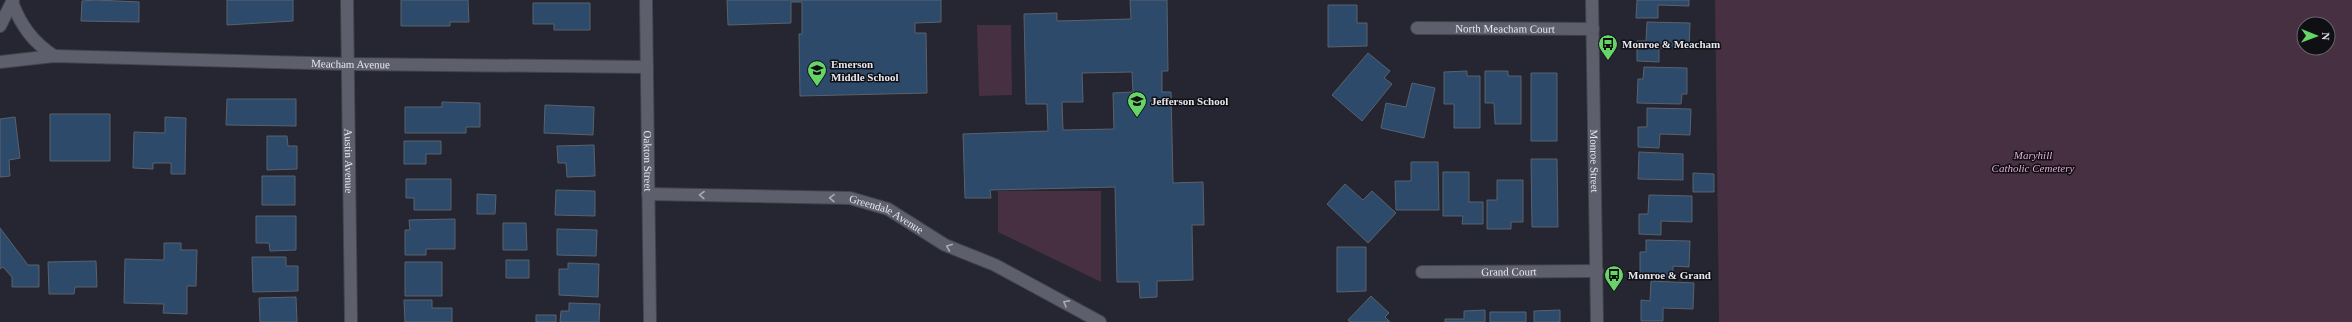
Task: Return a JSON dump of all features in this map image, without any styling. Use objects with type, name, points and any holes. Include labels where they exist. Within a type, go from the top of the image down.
[{"type":"street","name":"Austin Avenue","points":[[347,0],[350,322]]},
{"type":"street","name":"Oakton Street","points":[[646,0],[650,322]]},
{"type":"street","name":"Monroe Street","points":[[1592,0],[1598,322]]},
{"type":"street","points":[[0,26],[13,1]]},
{"type":"street","points":[[13,1],[26,32],[38,45],[54,56]]},
{"type":"street","name":"North Meacham Court","points":[[1417,28],[1593,29]]},
{"type":"street","name":"Meacham Avenue","points":[[0,62],[54,56],[348,64],[647,67]]},
{"type":"street","name":"Greendale Avenue","points":[[648,194],[850,198],[870,202],[888,209],[945,245],[995,265],[1100,322]]},
{"type":"street","name":"Grand Court","points":[[1422,272],[1597,271]]},
{"type":"green space","name":"Maryhill Catholic Cemetery","points":[[1715,0],[2352,0],[2352,322],[1719,322]]},
{"type":"green space","points":[[977,25],[1011,25],[1012,95],[979,96]]},
{"type":"green space","points":[[998,191],[1101,191],[1101,282],[998,232]]},
{"type":"building","points":[[96,0],[139,2],[139,22],[81,21],[82,1]]},
{"type":"building","points":[[227,0],[293,0],[293,21],[227,25]]},
{"type":"building","points":[[401,0],[468,0],[469,22],[450,22],[450,26],[401,26]]},
{"type":"building","points":[[727,0],[941,0],[941,22],[915,23],[915,33],[926,33],[927,93],[800,96],[799,34],[802,34],[802,2],[791,2],[791,23],[728,25]]},
{"type":"building","points":[[1130,0],[1167,0],[1168,71],[1162,71],[1162,92],[1171,92],[1173,183],[1203,182],[1204,225],[1192,225],[1193,280],[1157,281],[1157,297],[1140,298],[1139,282],[1117,282],[1115,187],[990,190],[991,198],[965,198],[963,134],[1048,131],[1047,104],[1026,104],[1024,14],[1057,13],[1057,21],[1131,19]],"holes":[[[1132,72],[1133,92],[1113,93],[1114,129],[1063,130],[1062,102],[1083,102],[1082,73]]]},
{"type":"building","points":[[1637,0],[1689,0],[1689,6],[1658,5],[1658,18],[1636,18]]},
{"type":"building","points":[[533,3],[590,3],[590,30],[554,30],[554,24],[533,24]]},
{"type":"building","points":[[1328,5],[1357,5],[1357,23],[1367,23],[1367,46],[1328,47]]},
{"type":"building","points":[[1647,22],[1690,23],[1689,49],[1659,48],[1659,62],[1637,61],[1637,41],[1646,41]]},
{"type":"building","points":[[1368,53],[1390,71],[1384,78],[1392,84],[1362,121],[1332,95]]},
{"type":"building","points":[[1644,67],[1687,68],[1687,94],[1682,94],[1681,104],[1637,103],[1638,79],[1643,79]]},
{"type":"building","points":[[1467,71],[1467,76],[1480,76],[1480,128],[1454,128],[1454,104],[1444,104],[1444,72]]},
{"type":"building","points":[[1485,71],[1508,71],[1508,76],[1521,76],[1521,124],[1495,124],[1494,103],[1485,103]]},
{"type":"building","points":[[1531,73],[1557,73],[1557,141],[1531,141]]},
{"type":"building","points":[[1412,83],[1435,88],[1424,138],[1381,128],[1386,103],[1406,107]]},
{"type":"building","points":[[227,99],[296,99],[296,126],[226,125]]},
{"type":"building","points":[[442,102],[480,103],[480,127],[466,127],[466,133],[405,133],[405,107],[442,107]]},
{"type":"building","points":[[545,105],[594,107],[593,135],[544,133]]},
{"type":"building","points":[[1647,108],[1691,109],[1690,135],[1660,134],[1659,148],[1638,147],[1638,127],[1647,127]]},
{"type":"building","points":[[50,114],[110,114],[110,161],[50,161]]},
{"type":"building","points":[[15,117],[20,158],[9,160],[10,176],[0,177],[0,119]]},
{"type":"building","points":[[165,117],[186,118],[185,174],[171,174],[171,163],[153,163],[153,169],[133,168],[134,132],[165,133]]},
{"type":"building","points":[[267,136],[287,136],[288,146],[297,146],[297,169],[267,170]]},
{"type":"building","points":[[404,141],[441,141],[441,154],[426,154],[426,164],[404,164]]},
{"type":"building","points":[[594,145],[595,176],[567,177],[566,163],[558,163],[557,146]]},
{"type":"building","points":[[1639,152],[1683,154],[1683,180],[1638,179]]},
{"type":"building","points":[[1531,159],[1557,159],[1558,227],[1532,227]]},
{"type":"building","points":[[1411,162],[1438,162],[1439,210],[1396,210],[1395,181],[1411,181]]},
{"type":"building","points":[[1443,172],[1469,172],[1469,202],[1483,202],[1483,224],[1462,224],[1463,216],[1443,216]]},
{"type":"building","points":[[1693,173],[1714,174],[1714,192],[1693,192]]},
{"type":"building","points":[[262,176],[295,176],[295,205],[262,205]]},
{"type":"building","points":[[406,179],[451,179],[451,210],[414,210],[414,198],[406,198]]},
{"type":"building","points":[[1497,180],[1523,180],[1523,222],[1511,222],[1511,229],[1487,229],[1487,200],[1497,200]]},
{"type":"building","points":[[1345,184],[1363,200],[1372,191],[1396,213],[1368,243],[1327,204]]},
{"type":"building","points":[[556,190],[595,191],[595,216],[555,215]]},
{"type":"building","points":[[477,194],[496,195],[495,214],[477,214]]},
{"type":"building","points":[[1649,195],[1692,196],[1692,222],[1661,221],[1661,235],[1639,234],[1639,214],[1648,214]]},
{"type":"building","points":[[256,216],[296,216],[296,250],[270,251],[269,243],[256,243]]},
{"type":"building","points":[[455,219],[455,249],[426,249],[426,255],[405,255],[405,230],[410,230],[409,220]]},
{"type":"building","points":[[503,223],[526,223],[527,250],[503,250]]},
{"type":"building","points":[[0,228],[28,265],[39,265],[39,287],[12,287],[12,277],[3,267],[0,269]]},
{"type":"building","points":[[557,229],[597,230],[596,256],[557,255]]},
{"type":"building","points":[[1646,240],[1690,241],[1689,267],[1673,266],[1673,277],[1640,276],[1640,252],[1646,252]]},
{"type":"building","points":[[164,243],[181,243],[181,250],[197,250],[196,286],[187,286],[187,314],[163,313],[164,304],[124,303],[125,259],[164,260]]},
{"type":"building","points":[[1337,247],[1366,247],[1366,291],[1337,292]]},
{"type":"building","points":[[252,257],[286,257],[286,266],[298,266],[298,291],[253,292]]},
{"type":"building","points":[[506,260],[529,260],[529,278],[506,278]]},
{"type":"building","points":[[96,261],[97,287],[75,287],[74,294],[49,294],[48,262]]},
{"type":"building","points":[[405,262],[442,262],[442,296],[405,296]]},
{"type":"building","points":[[568,263],[599,264],[598,297],[559,295],[559,269],[568,269]]},
{"type":"building","points":[[1651,281],[1694,283],[1693,309],[1663,308],[1663,321],[1641,321],[1641,300],[1650,301]]},
{"type":"building","points":[[1371,296],[1389,313],[1385,317],[1390,322],[1350,322],[1348,320]]},
{"type":"building","points":[[296,297],[297,322],[260,322],[259,298]]},
{"type":"building","points":[[404,300],[432,300],[432,308],[452,308],[452,322],[405,322]]},
{"type":"building","points":[[569,303],[600,304],[599,322],[560,322],[561,311],[569,311]]},
{"type":"building","points":[[1485,310],[1485,322],[1445,322],[1445,319],[1464,319],[1464,311]]},
{"type":"building","points":[[1560,310],[1560,322],[1534,322],[1534,311]]},
{"type":"building","points":[[1490,312],[1526,312],[1526,322],[1490,322]]},
{"type":"building","points":[[536,315],[556,315],[556,322],[536,322]]},
{"type":"place","name":"Monroe & Meacham","points":[[1608,61]]},
{"type":"place","name":"Emerson Middle School","points":[[817,87]]},
{"type":"place","name":"Jefferson School","points":[[1137,118]]},
{"type":"place","name":"Monroe & Grand","points":[[1614,292]]}]
